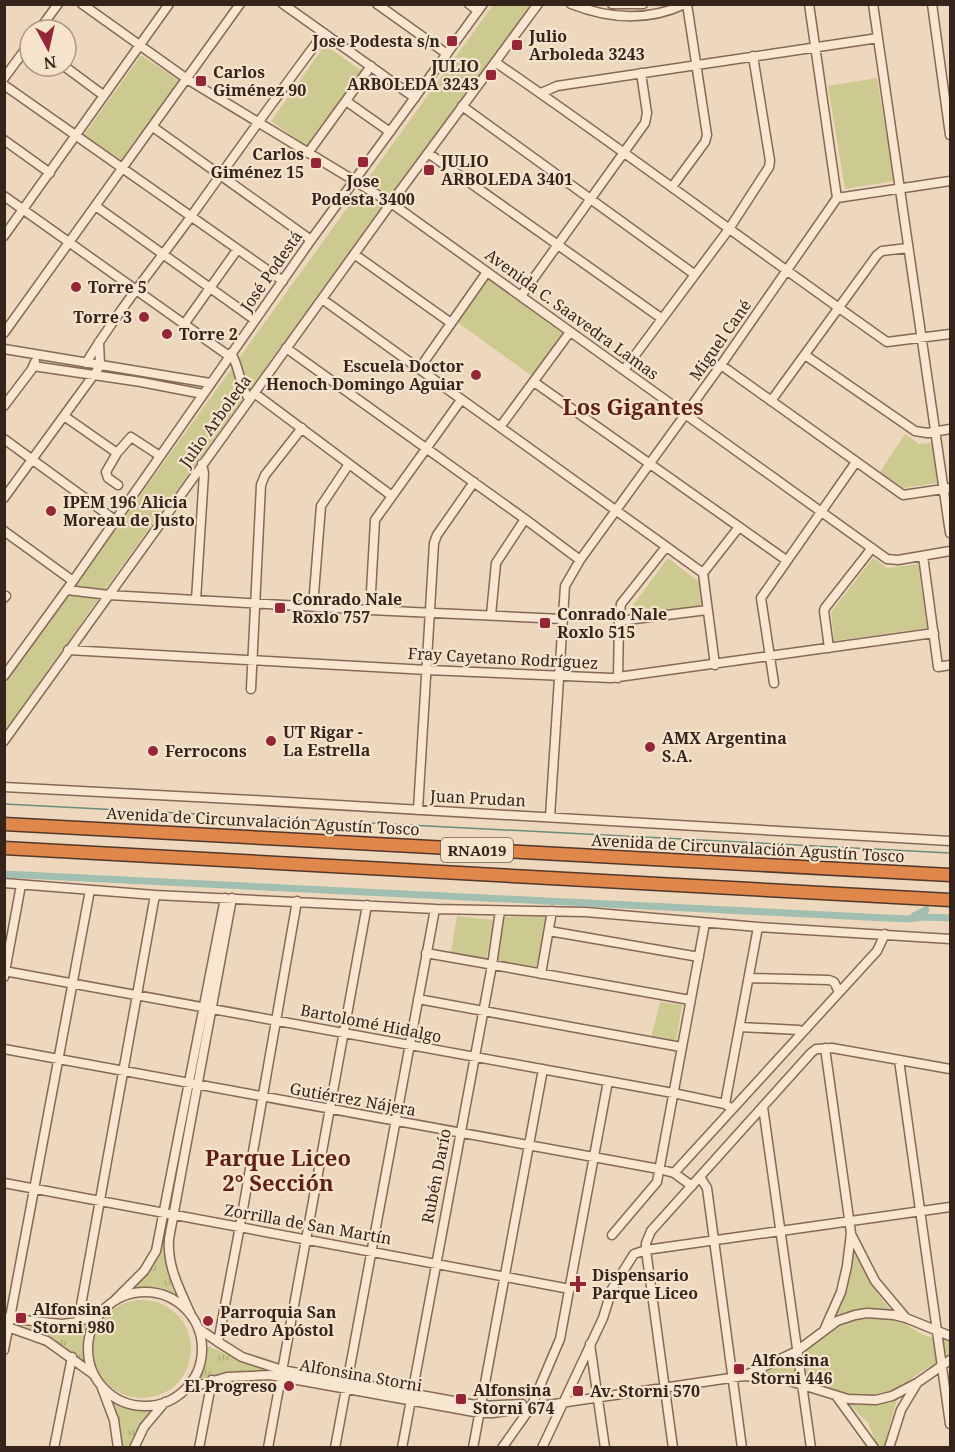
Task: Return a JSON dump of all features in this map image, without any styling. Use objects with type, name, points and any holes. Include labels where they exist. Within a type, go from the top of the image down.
[{"type":"highway","name":"Avenida de Circunvalación Agustín Tosco","points":[[4,824],[934,874],[951,873]]},
{"type":"highway","name":"RNA019","points":[[4,848],[951,900]]},
{"type":"highway","points":[[894,897],[951,908]]},
{"type":"street","points":[[48,18],[58,4]]},
{"type":"street","name":"Avenida C. Saavedra Lamas","points":[[82,4],[187,79],[391,203],[891,560],[951,551]]},
{"type":"street","points":[[4,236],[169,4]]},
{"type":"street","points":[[4,333],[97,207],[240,4]]},
{"type":"street","points":[[283,4],[415,98]]},
{"type":"street","points":[[377,4],[447,54]]},
{"type":"street","points":[[469,4],[480,8]]},
{"type":"street","name":"Julio Arboleda","points":[[4,741],[321,299],[538,4]]},
{"type":"street","points":[[571,4],[602,14],[628,17],[670,12],[686,4],[707,135],[705,142],[672,187]]},
{"type":"street","points":[[612,4],[644,4]]},
{"type":"street","points":[[809,4],[837,198],[951,181]]},
{"type":"street","points":[[873,4],[935,431],[947,488],[951,533]]},
{"type":"street","points":[[932,4],[951,135]]},
{"type":"street","name":"José Podestá","points":[[6,671],[74,581],[311,240],[480,8]]},
{"type":"street","points":[[86,363],[219,175],[324,33]]},
{"type":"street","points":[[541,93],[557,86],[697,63],[878,38]]},
{"type":"street","points":[[624,370],[729,229],[770,165],[753,56]]},
{"type":"street","points":[[4,78],[18,59]]},
{"type":"street","points":[[495,62],[625,152],[887,342],[951,334]]},
{"type":"street","points":[[308,153],[371,66]]},
{"type":"street","points":[[521,296],[647,119],[641,73]]},
{"type":"street","points":[[78,76],[104,95]]},
{"type":"street","points":[[4,85],[283,281]]},
{"type":"street","points":[[346,101],[390,132]]},
{"type":"street","points":[[462,106],[694,274]]},
{"type":"street","points":[[153,127],[311,240]]},
{"type":"street","points":[[4,140],[50,173]]},
{"type":"street","points":[[428,153],[661,318]]},
{"type":"street","points":[[4,196],[230,355],[237,364],[243,391],[302,429],[392,496]]},
{"type":"street","name":"Miguel Cané","points":[[550,817],[565,586],[580,560],[721,366],[837,198]]},
{"type":"street","points":[[97,207],[255,320]]},
{"type":"street","points":[[771,401],[879,252],[908,248]]},
{"type":"street","points":[[184,323],[237,250]]},
{"type":"street","points":[[354,254],[451,323]]},
{"type":"street","points":[[418,369],[487,272]]},
{"type":"street","points":[[321,299],[703,573]]},
{"type":"street","points":[[500,427],[570,332]]},
{"type":"street","points":[[4,498],[100,365],[99,342]]},
{"type":"street","points":[[286,348],[580,560]]},
{"type":"street","points":[[4,349],[210,383]]},
{"type":"street","points":[[6,402],[33,366],[38,355]]},
{"type":"street","points":[[805,355],[915,431],[921,433],[951,429]]},
{"type":"street","points":[[33,366],[203,394]]},
{"type":"street","points":[[721,366],[903,495],[947,488]]},
{"type":"street","points":[[534,382],[786,560]]},
{"type":"street","points":[[370,610],[375,520],[461,400]]},
{"type":"street","points":[[64,416],[117,453]]},
{"type":"street","points":[[251,688],[262,480],[302,429]]},
{"type":"street","points":[[118,485],[108,478],[106,471],[117,453],[131,437],[160,456]]},
{"type":"street","points":[[4,439],[115,520]]},
{"type":"street","points":[[774,683],[761,598],[856,462]]},
{"type":"street","points":[[196,600],[204,473],[202,464]]},
{"type":"street","points":[[313,606],[321,506],[349,464]]},
{"type":"street","points":[[418,810],[435,538],[474,482]]},
{"type":"street","points":[[491,615],[496,563],[525,519]]},
{"type":"street","points":[[714,665],[703,573],[739,527]]},
{"type":"street","points":[[4,531],[74,581]]},
{"type":"street","points":[[618,678],[619,611],[623,600],[666,547]]},
{"type":"street","points":[[829,648],[825,608],[872,548]]},
{"type":"street","points":[[923,556],[938,667],[951,665]]},
{"type":"street","points":[[67,590],[109,595],[562,619]]},
{"type":"street","points":[[619,621],[707,610]]},
{"type":"street","name":"Fray Cayetano Rodríguez","points":[[68,650],[618,678],[934,633]]},
{"type":"street","name":"Juan Prudan","points":[[4,787],[951,841]]},
{"type":"street","points":[[4,883],[155,895],[435,909],[552,911],[951,939]]},
{"type":"street","points":[[5,973],[21,885]]},
{"type":"street","points":[[4,1350],[7,1323],[90,890]]},
{"type":"street","points":[[78,1322],[155,895]]},
{"type":"street","points":[[134,1448],[144,1427],[165,1402],[186,1389],[195,1377],[200,1363],[202,1348],[198,1328],[175,1279],[169,1247],[194,1084],[229,898]]},
{"type":"street","points":[[218,1342],[297,901]]},
{"type":"street","points":[[268,1448],[367,905]]},
{"type":"street","points":[[335,1448],[435,909]]},
{"type":"street","name":"Rubén Darío","points":[[402,1448],[492,965],[500,910]]},
{"type":"street","points":[[541,974],[552,911]]},
{"type":"street","points":[[612,1235],[654,1186],[705,923]]},
{"type":"street","points":[[728,1106],[758,927]]},
{"type":"street","points":[[549,931],[699,957]]},
{"type":"street","points":[[674,1173],[728,1106],[802,1033],[877,951],[885,934]]},
{"type":"street","points":[[426,953],[690,1000]]},
{"type":"street","name":"Bartolomé Hidalgo","points":[[5,973],[137,994],[673,1093],[728,1106]]},
{"type":"street","points":[[749,978],[829,980],[834,982],[839,992]]},
{"type":"street","points":[[418,999],[681,1047]]},
{"type":"street","points":[[740,1027],[799,1030],[802,1033]]},
{"type":"street","points":[[825,1048],[851,1233],[875,1281],[906,1318]]},
{"type":"street","points":[[673,1448],[646,1250],[646,1243],[651,1232],[816,1049],[825,1048],[951,1069]]},
{"type":"street","name":"Gutiérrez Nájera","points":[[4,1049],[659,1169],[674,1173],[692,1186]]},
{"type":"street","points":[[899,1060],[951,1424]]},
{"type":"street","points":[[473,1448],[543,1069]]},
{"type":"street","points":[[502,1448],[531,1407],[558,1346],[608,1082]]},
{"type":"street","points":[[118,1448],[114,1420],[93,1374],[88,1355],[89,1336],[100,1313],[151,1262],[156,1251],[194,1084]]},
{"type":"street","points":[[763,1107],[811,1448]]},
{"type":"street","points":[[700,1177],[706,1188],[742,1448]]},
{"type":"street","name":"Zorrilla de San Martín","points":[[4,1183],[570,1289]]},
{"type":"street","points":[[542,1448],[603,1318],[612,1289],[634,1254],[646,1250],[714,1240],[951,1208]]},
{"type":"street","points":[[825,1328],[841,1292],[851,1233]]},
{"type":"street","points":[[115,1300],[128,1294],[156,1293],[169,1297],[191,1315]]},
{"type":"street","points":[[7,1323],[78,1322],[100,1313]]},
{"type":"street","name":"Alfonsina Storni","points":[[744,1376],[797,1351],[825,1328],[846,1318],[867,1313],[906,1318],[951,1336]]},
{"type":"street","points":[[7,1323],[47,1341],[93,1374]]},
{"type":"street","name":"Alfonsina Storni","points":[[198,1328],[242,1357],[281,1373],[481,1409],[524,1410],[564,1401],[744,1376],[786,1380],[837,1397],[859,1401],[876,1400],[892,1396],[917,1383],[951,1360]]},
{"type":"street","points":[[590,1344],[605,1448]]},
{"type":"street","points":[[54,1448],[72,1357]]},
{"type":"street","name":"Alfonsina Storni","points":[[186,1389],[212,1380],[281,1373]]},
{"type":"street","points":[[199,1448],[212,1380]]},
{"type":"street","points":[[889,1448],[901,1410],[917,1383]]},
{"type":"street","points":[[100,1385],[113,1397],[130,1404],[147,1406],[165,1402]]},
{"type":"street","points":[[837,1397],[874,1448]]},
{"type":"green space","points":[[493,5],[531,5],[391,195],[366,181]]},
{"type":"green space","points":[[325,45],[362,71],[308,147],[271,121]]},
{"type":"green space","points":[[141,55],[181,82],[124,162],[84,135]]},
{"type":"green space","points":[[877,78],[894,181],[845,189],[828,86]]},
{"type":"green space","points":[[358,193],[382,207],[104,591],[74,587]]},
{"type":"green space","points":[[489,279],[563,333],[532,376],[457,322]]},
{"type":"green space","points":[[905,434],[919,444],[932,443],[937,483],[903,488],[880,472]]},
{"type":"green space","points":[[668,558],[699,582],[703,606],[631,614],[631,608]]},
{"type":"green space","points":[[873,558],[887,568],[918,564],[927,628],[834,641],[831,612]]},
{"type":"green space","points":[[69,595],[99,598],[5,732],[5,684]]},
{"type":"green space","points":[[457,916],[494,920],[486,959],[451,953]]},
{"type":"green space","points":[[548,916],[537,968],[497,960],[503,917]]},
{"type":"green space","points":[[660,1002],[682,1005],[676,1042],[651,1038]]},
{"type":"green space","points":[[160,1245],[165,1246],[168,1266],[179,1297],[160,1288],[129,1291]]},
{"type":"green space","points":[[854,1250],[880,1296],[903,1322],[933,1338],[950,1341],[950,1357],[915,1376],[902,1390],[892,1414],[885,1447],[878,1447],[868,1423],[838,1393],[802,1380],[761,1374],[799,1355],[823,1335],[832,1323],[844,1296]]},
{"type":"green space","points":[[142,1300],[161,1304],[177,1314],[187,1330],[191,1349],[187,1368],[177,1384],[161,1394],[142,1398],[123,1394],[107,1384],[97,1368],[93,1349],[97,1330],[107,1314],[123,1304]]},
{"type":"green space","points":[[95,1318],[86,1341],[88,1366],[65,1348],[22,1327],[67,1328]]},
{"type":"green space","points":[[205,1345],[272,1373],[230,1374],[195,1381],[204,1363]]},
{"type":"green space","points":[[112,1399],[123,1404],[157,1408],[131,1447],[121,1447],[120,1427]]},
{"type":"waterway","points":[[4,804],[950,853]]},
{"type":"waterway","points":[[4,874],[907,919],[950,918]]},
{"type":"waterway","points":[[914,916],[926,910]]},
{"type":"place","name":"Jose Podesta s/n","points":[[452,41]]},
{"type":"place","name":"Julio Arboleda 3243","points":[[517,45]]},
{"type":"place","name":"JULIO ARBOLEDA 3243","points":[[491,75]]},
{"type":"place","name":"Carlos Giménez 90","points":[[201,81]]},
{"type":"place","name":"Jose Podesta 3400","points":[[363,162]]},
{"type":"place","name":"Carlos Giménez 15","points":[[316,163]]},
{"type":"place","name":"JULIO ARBOLEDA 3401","points":[[429,170]]},
{"type":"place","name":"Torre 5","points":[[76,287]]},
{"type":"place","name":"Torre 3","points":[[144,317]]},
{"type":"place","name":"Torre 2","points":[[167,334]]},
{"type":"place","name":"Escuela Doctor Henoch Domingo Aguiar","points":[[476,375]]},
{"type":"place","name":"IPEM 196 Alicia Moreau de Justo","points":[[51,511]]},
{"type":"place","name":"Conrado Nale Roxlo 757","points":[[280,608]]},
{"type":"place","name":"Conrado Nale Roxlo 515","points":[[545,623]]},
{"type":"place","name":"UT Rigar - La Estrella","points":[[271,741]]},
{"type":"place","name":"AMX Argentina S.A.","points":[[650,747]]},
{"type":"place","name":"Ferrocons","points":[[153,751]]},
{"type":"place","name":"Dispensario Parque Liceo","points":[[578,1284]]},
{"type":"place","name":"Alfonsina Storni 980","points":[[21,1318]]},
{"type":"place","name":"Parroquia San Pedro Apóstol","points":[[208,1321]]},
{"type":"place","name":"Alfonsina Storni 446","points":[[739,1369]]},
{"type":"place","name":"El Progreso","points":[[289,1386]]},
{"type":"place","name":"Av. Storni 570","points":[[578,1391]]},
{"type":"place","name":"Alfonsina Storni 674","points":[[461,1399]]},
{"type":"district","name":"Los Gigantes","points":[[633,406]]},
{"type":"district","name":"Parque Liceo 2° Sección","points":[[278,1170]]}]
